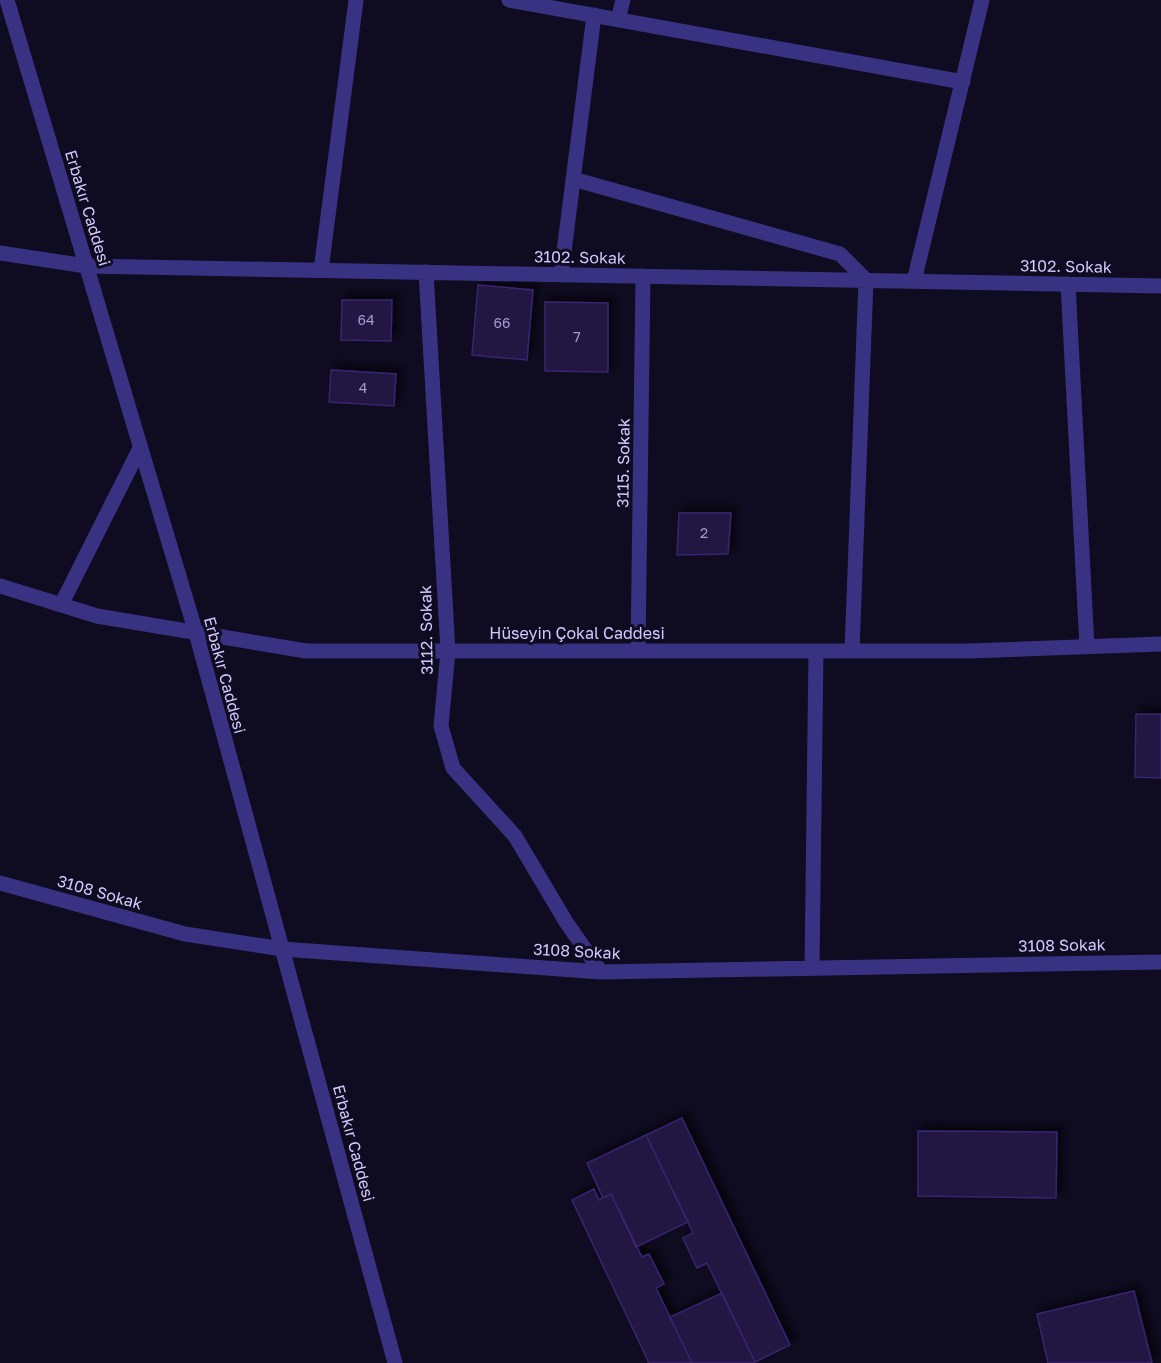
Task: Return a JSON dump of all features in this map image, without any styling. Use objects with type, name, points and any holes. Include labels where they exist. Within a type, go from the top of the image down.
[{"type":"street","name":"Erbakır Caddesi","points":[[7,0],[196,633],[395,1363]]},
{"type":"street","points":[[321,270],[356,0]]},
{"type":"street","points":[[509,0],[963,82]]},
{"type":"street","points":[[618,20],[623,0]]},
{"type":"street","points":[[914,281],[982,0]]},
{"type":"street","points":[[561,274],[594,15]]},
{"type":"street","points":[[573,179],[840,254],[866,280],[852,651]]},
{"type":"street","name":"3102. Sokak","points":[[0,253],[86,266],[1161,286]]},
{"type":"street","name":"3112. Sokak","points":[[426,272],[448,651],[441,726],[453,768],[515,837],[566,922],[601,972]]},
{"type":"street","name":"3115. Sokak","points":[[638,651],[644,276]]},
{"type":"street","points":[[1068,284],[1087,646]]},
{"type":"street","points":[[61,605],[141,448]]},
{"type":"street","name":"Hüseyin Çokal Caddesi","points":[[0,586],[97,616],[306,651],[852,651],[1161,644]]},
{"type":"street","points":[[812,968],[816,651]]},
{"type":"street","name":"3108 Sokak","points":[[0,883],[185,934],[282,949],[601,972],[1161,962]]},
{"type":"building","points":[[478,285],[533,290],[527,360],[472,355]]},
{"type":"building","points":[[342,300],[392,300],[391,341],[341,340]]},
{"type":"building","points":[[545,302],[608,303],[608,372],[545,371]]},
{"type":"building","points":[[331,370],[396,374],[394,406],[329,402]]},
{"type":"building","points":[[679,513],[731,513],[728,554],[677,555]]},
{"type":"building","points":[[1136,714],[1161,714],[1161,778],[1135,777]]},
{"type":"building","points":[[682,1118],[790,1345],[755,1362],[707,1263],[697,1268],[683,1238],[693,1233],[646,1135]]},
{"type":"building","points":[[918,1131],[1057,1132],[1056,1198],[918,1196]]},
{"type":"building","points":[[646,1135],[688,1222],[636,1247],[611,1194],[603,1198],[587,1163]]},
{"type":"building","points":[[594,1189],[599,1200],[611,1194],[642,1257],[649,1254],[664,1284],[656,1288],[692,1363],[649,1363],[572,1200]]},
{"type":"building","points":[[1134,1291],[1152,1363],[1048,1363],[1037,1314]]},
{"type":"building","points":[[722,1293],[755,1363],[692,1363],[670,1317]]}]
